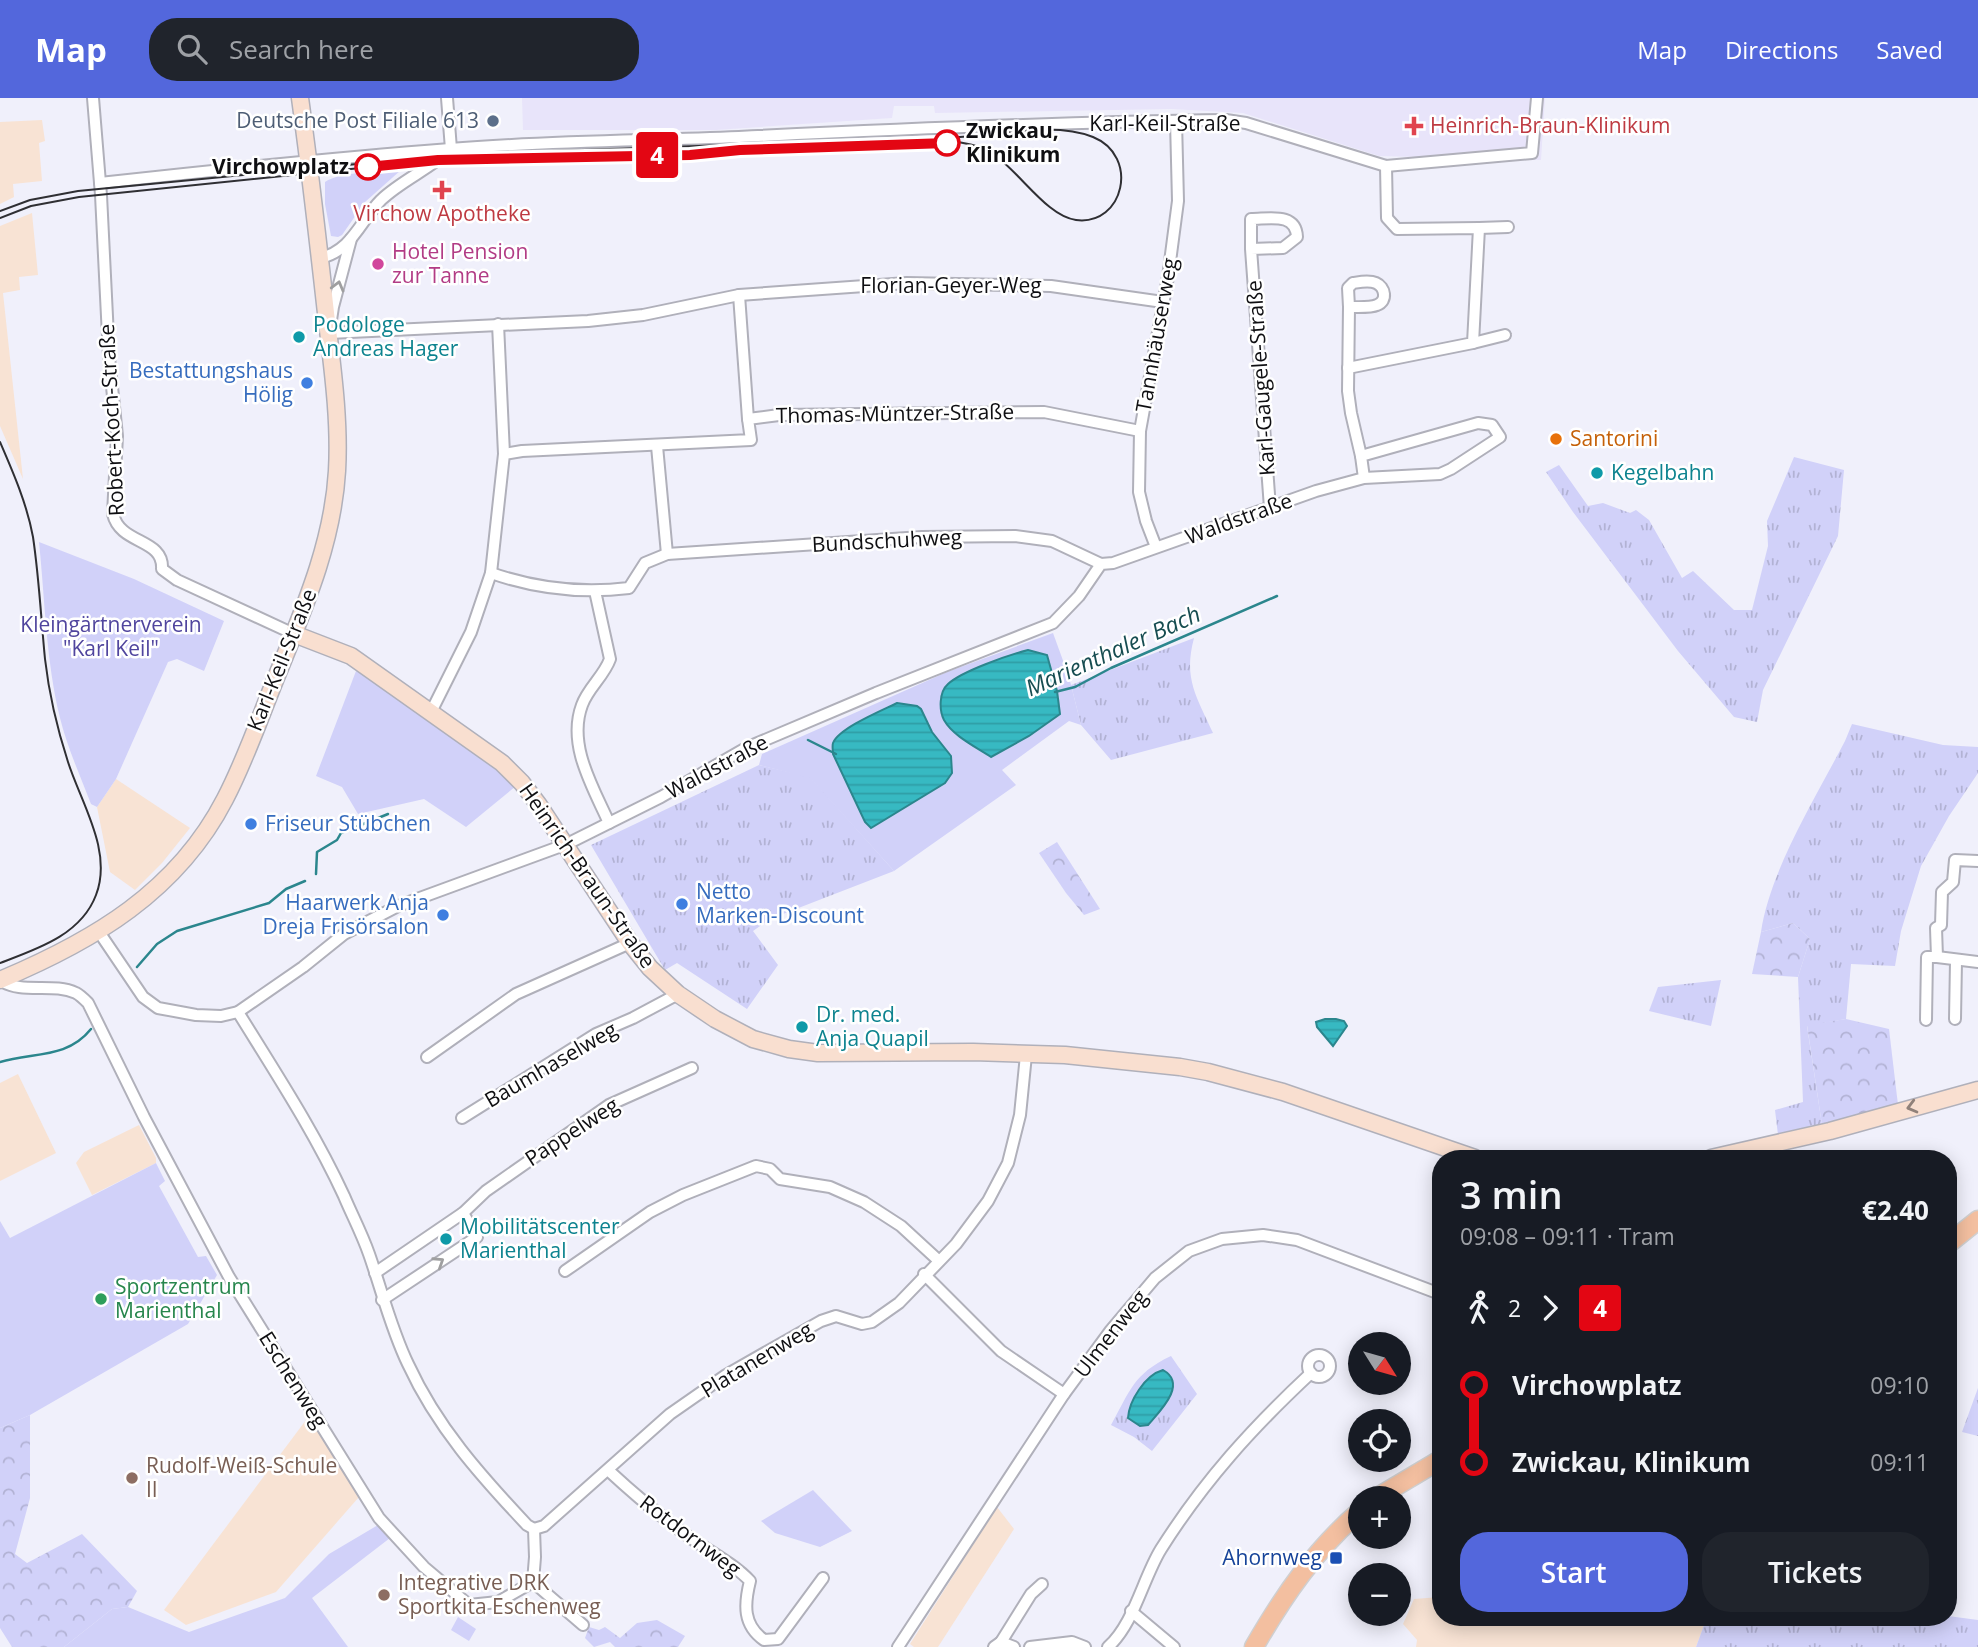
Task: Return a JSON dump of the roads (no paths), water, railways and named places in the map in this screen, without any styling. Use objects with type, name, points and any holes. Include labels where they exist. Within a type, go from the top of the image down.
[{"type":"main road","points":[[1957,1237],[1978,1220]]},
{"type":"main road","points":[[1396,1486],[1432,1465]]},
{"type":"main road","points":[[1254,1647],[1302,1571],[1325,1543],[1348,1522]]},
{"type":"street","name":"Robert-Koch-Straße","points":[[93,98],[109,357],[117,436],[113,514],[115,524],[121,531],[158,551],[162,559],[162,569],[177,580],[294,634]]},
{"type":"street","points":[[300,98],[320,258]]},
{"type":"street","points":[[100,183],[451,149],[447,98]]},
{"type":"street","name":"Karl-Keil-Straße","points":[[0,980],[74,947],[135,906],[168,877],[213,819],[233,782],[319,568],[334,499],[337,469],[336,423],[320,258],[345,247],[381,200],[451,149],[958,126],[1226,120],[1246,123],[1386,166],[1532,153],[1537,98]]},
{"type":"street","name":"Tannhäuserweg","points":[[1156,547],[1139,492],[1140,431],[1178,201],[1176,121]]},
{"type":"street","points":[[1386,166],[1387,218],[1396,229],[1508,227]]},
{"type":"street","name":"Karl-Gaugele-Straße","points":[[1251,248],[1283,248],[1292,243],[1297,237],[1293,222],[1284,219],[1251,219],[1251,248],[1270,508]]},
{"type":"street","points":[[1473,343],[1479,228]]},
{"type":"street","name":"Karl-Keil-Straße","points":[[329,333],[351,239]]},
{"type":"street","name":"Florian-Geyer-Weg","points":[[329,333],[588,321],[739,295],[894,284],[1051,286],[1163,302]]},
{"type":"street","points":[[739,295],[748,418]]},
{"type":"street","points":[[1349,307],[1348,368],[1351,413],[1364,478]]},
{"type":"street","points":[[431,712],[471,632],[491,572],[504,454],[498,324]]},
{"type":"street","points":[[1348,368],[1505,335]]},
{"type":"street","name":"Thomas-Müntzer-Straße","points":[[504,454],[751,440],[748,418],[779,415],[1045,412],[1140,431]]},
{"type":"street","name":"Waldstraße","points":[[238,1012],[303,967],[344,934],[371,918],[567,844],[661,797],[746,748],[1054,623],[1079,596],[1101,564],[1113,563],[1316,491],[1364,478],[1440,474],[1500,437],[1492,425],[1478,423],[1361,456]]},
{"type":"street","points":[[657,446],[667,554]]},
{"type":"street","name":"Bundschuhweg","points":[[491,572],[548,589],[595,591],[629,588],[645,563],[667,554],[922,537],[1015,536],[1052,541],[1101,564]]},
{"type":"street","points":[[595,591],[610,659],[607,668],[582,705],[578,745],[609,823]]},
{"type":"street","name":"Heinrich-Braun-Straße","points":[[294,634],[351,656],[502,763],[522,783],[567,844],[630,943],[650,968],[678,994],[715,1019],[753,1039],[789,1049],[818,1053],[974,1052],[1092,1058],[1208,1072],[1295,1096],[1452,1150]]},
{"type":"street","points":[[1937,957],[1936,928],[1941,925],[1942,892],[1953,881],[1955,860],[1978,861]]},
{"type":"street","points":[[99,932],[143,997],[158,1008],[222,1016],[238,1012],[311,1130],[343,1195],[369,1254],[382,1300],[408,1365],[461,1453],[527,1525],[534,1529],[533,1582],[583,1625]]},
{"type":"street","points":[[427,1057],[516,993],[630,943]]},
{"type":"street","points":[[1926,1020],[1927,957],[1978,962]]},
{"type":"street","points":[[1955,1019],[1956,961]]},
{"type":"street","name":"Eschenweg","points":[[0,980],[10,987],[59,989],[77,993],[88,1003],[144,1117],[229,1278],[379,1518],[424,1567],[469,1605],[498,1602],[533,1582]]},
{"type":"street","name":"Baumhaselweg","points":[[462,1118],[596,1034],[678,994]]},
{"type":"street","name":"Platanenweg","points":[[534,1529],[544,1526],[670,1414],[726,1374],[821,1321],[836,1315],[862,1324],[872,1321],[899,1303],[956,1244],[988,1201],[1008,1163],[1020,1115],[1026,1055]]},
{"type":"street","name":"Pappelweg","points":[[374,1273],[463,1213],[486,1191],[609,1105],[692,1068]]},
{"type":"street","points":[[1746,1150],[1830,1131],[1978,1090]]},
{"type":"street","points":[[565,1270],[650,1212],[693,1191],[756,1166],[769,1169],[780,1179],[830,1187],[863,1202],[901,1226],[938,1260]]},
{"type":"street","points":[[382,1300],[477,1237],[463,1213]]},
{"type":"street","name":"Ulmenweg","points":[[898,1647],[1064,1394],[1111,1330],[1155,1278],[1189,1251],[1222,1239],[1263,1235],[1297,1240],[1432,1291]]},
{"type":"street","points":[[925,1275],[1001,1350],[1064,1394]]},
{"type":"street","points":[[1108,1647],[1123,1629],[1154,1560],[1185,1511],[1223,1462],[1262,1419],[1311,1373]]},
{"type":"street","name":"Rotdornweg","points":[[608,1469],[651,1509],[739,1570],[750,1581],[745,1598],[747,1621],[754,1633],[764,1640],[778,1639],[823,1578]]},
{"type":"street","points":[[1014,1647],[998,1644],[1031,1594],[1042,1584]]},
{"type":"street","points":[[1131,1611],[1174,1647]]},
{"type":"street","points":[[1030,1647],[1072,1642],[1085,1647]]},
{"type":"waterway","name":"Marienthaler Bach","points":[[1055,692],[1075,687],[1111,668],[1277,596]]},
{"type":"waterway","name":"Marienthaler Bach","points":[[808,740],[836,754]]},
{"type":"waterway","name":"Marienthaler Bach","points":[[316,874],[317,852],[337,840],[341,833],[388,814]]},
{"type":"waterway","name":"Marienthaler Bach","points":[[137,967],[157,944],[177,931],[269,903],[286,889],[305,881]]},
{"type":"waterway","name":"Marienthaler Bach","points":[[0,1062],[60,1050],[82,1039],[91,1029]]},
{"type":"tram line","points":[[0,211],[30,200],[78,191],[461,154],[960,137],[1045,129],[1078,132],[1093,137],[1108,146],[1117,159],[1121,173],[1120,188],[1115,201],[1106,212],[1092,219],[1076,220],[1052,209],[996,156],[981,148],[958,142],[740,150],[690,155],[438,160],[79,197],[31,206],[0,218]]},
{"type":"tram line","name":"4","points":[[368,167],[438,160],[690,155],[740,150],[947,143]]},
{"type":"tram line","points":[[0,442],[23,500],[33,537],[45,659],[57,724],[68,762],[93,827],[101,861],[96,895],[80,921],[43,946],[0,963]]},
{"type":"place","name":"Deutsche Post Filiale 613","points":[[493,121]]},
{"type":"place","name":"Heinrich-Braun-Klinikum","points":[[1414,126]]},
{"type":"place","name":"Zwickau, Klinikum","points":[[947,143]]},
{"type":"place","name":"Virchowplatz","points":[[368,167]]},
{"type":"place","name":"Virchow Apotheke","points":[[442,190]]},
{"type":"place","name":"Hotel Pension zur Tanne","points":[[378,264]]},
{"type":"place","name":"Podologe Andreas Hager","points":[[299,337]]},
{"type":"place","name":"Bestattungshaus Hölig","points":[[307,383]]},
{"type":"place","name":"Santorini","points":[[1556,439]]},
{"type":"place","name":"Kegelbahn","points":[[1597,473]]},
{"type":"place","name":"Friseur Stübchen","points":[[251,824]]},
{"type":"place","name":"Netto Marken-Discount","points":[[682,904]]},
{"type":"place","name":"Haarwerk Anja Dreja Frisörsalon","points":[[443,915]]},
{"type":"place","name":"Dr. med. Anja Quapil","points":[[802,1027]]},
{"type":"place","name":"Mobilitätscenter Marienthal","points":[[446,1239]]},
{"type":"place","name":"Sportzentrum Marienthal","points":[[101,1299]]},
{"type":"place","name":"Rudolf-Weiß-Schule II","points":[[132,1478]]},
{"type":"place","name":"Ahornweg","points":[[1336,1558]]},
{"type":"place","name":"Integrative DRK Sportkita Eschenweg","points":[[384,1595]]},
{"type":"park label","name":"Kleingärtnerverein \"Karl Keil\"","points":[[111,637]]}]
